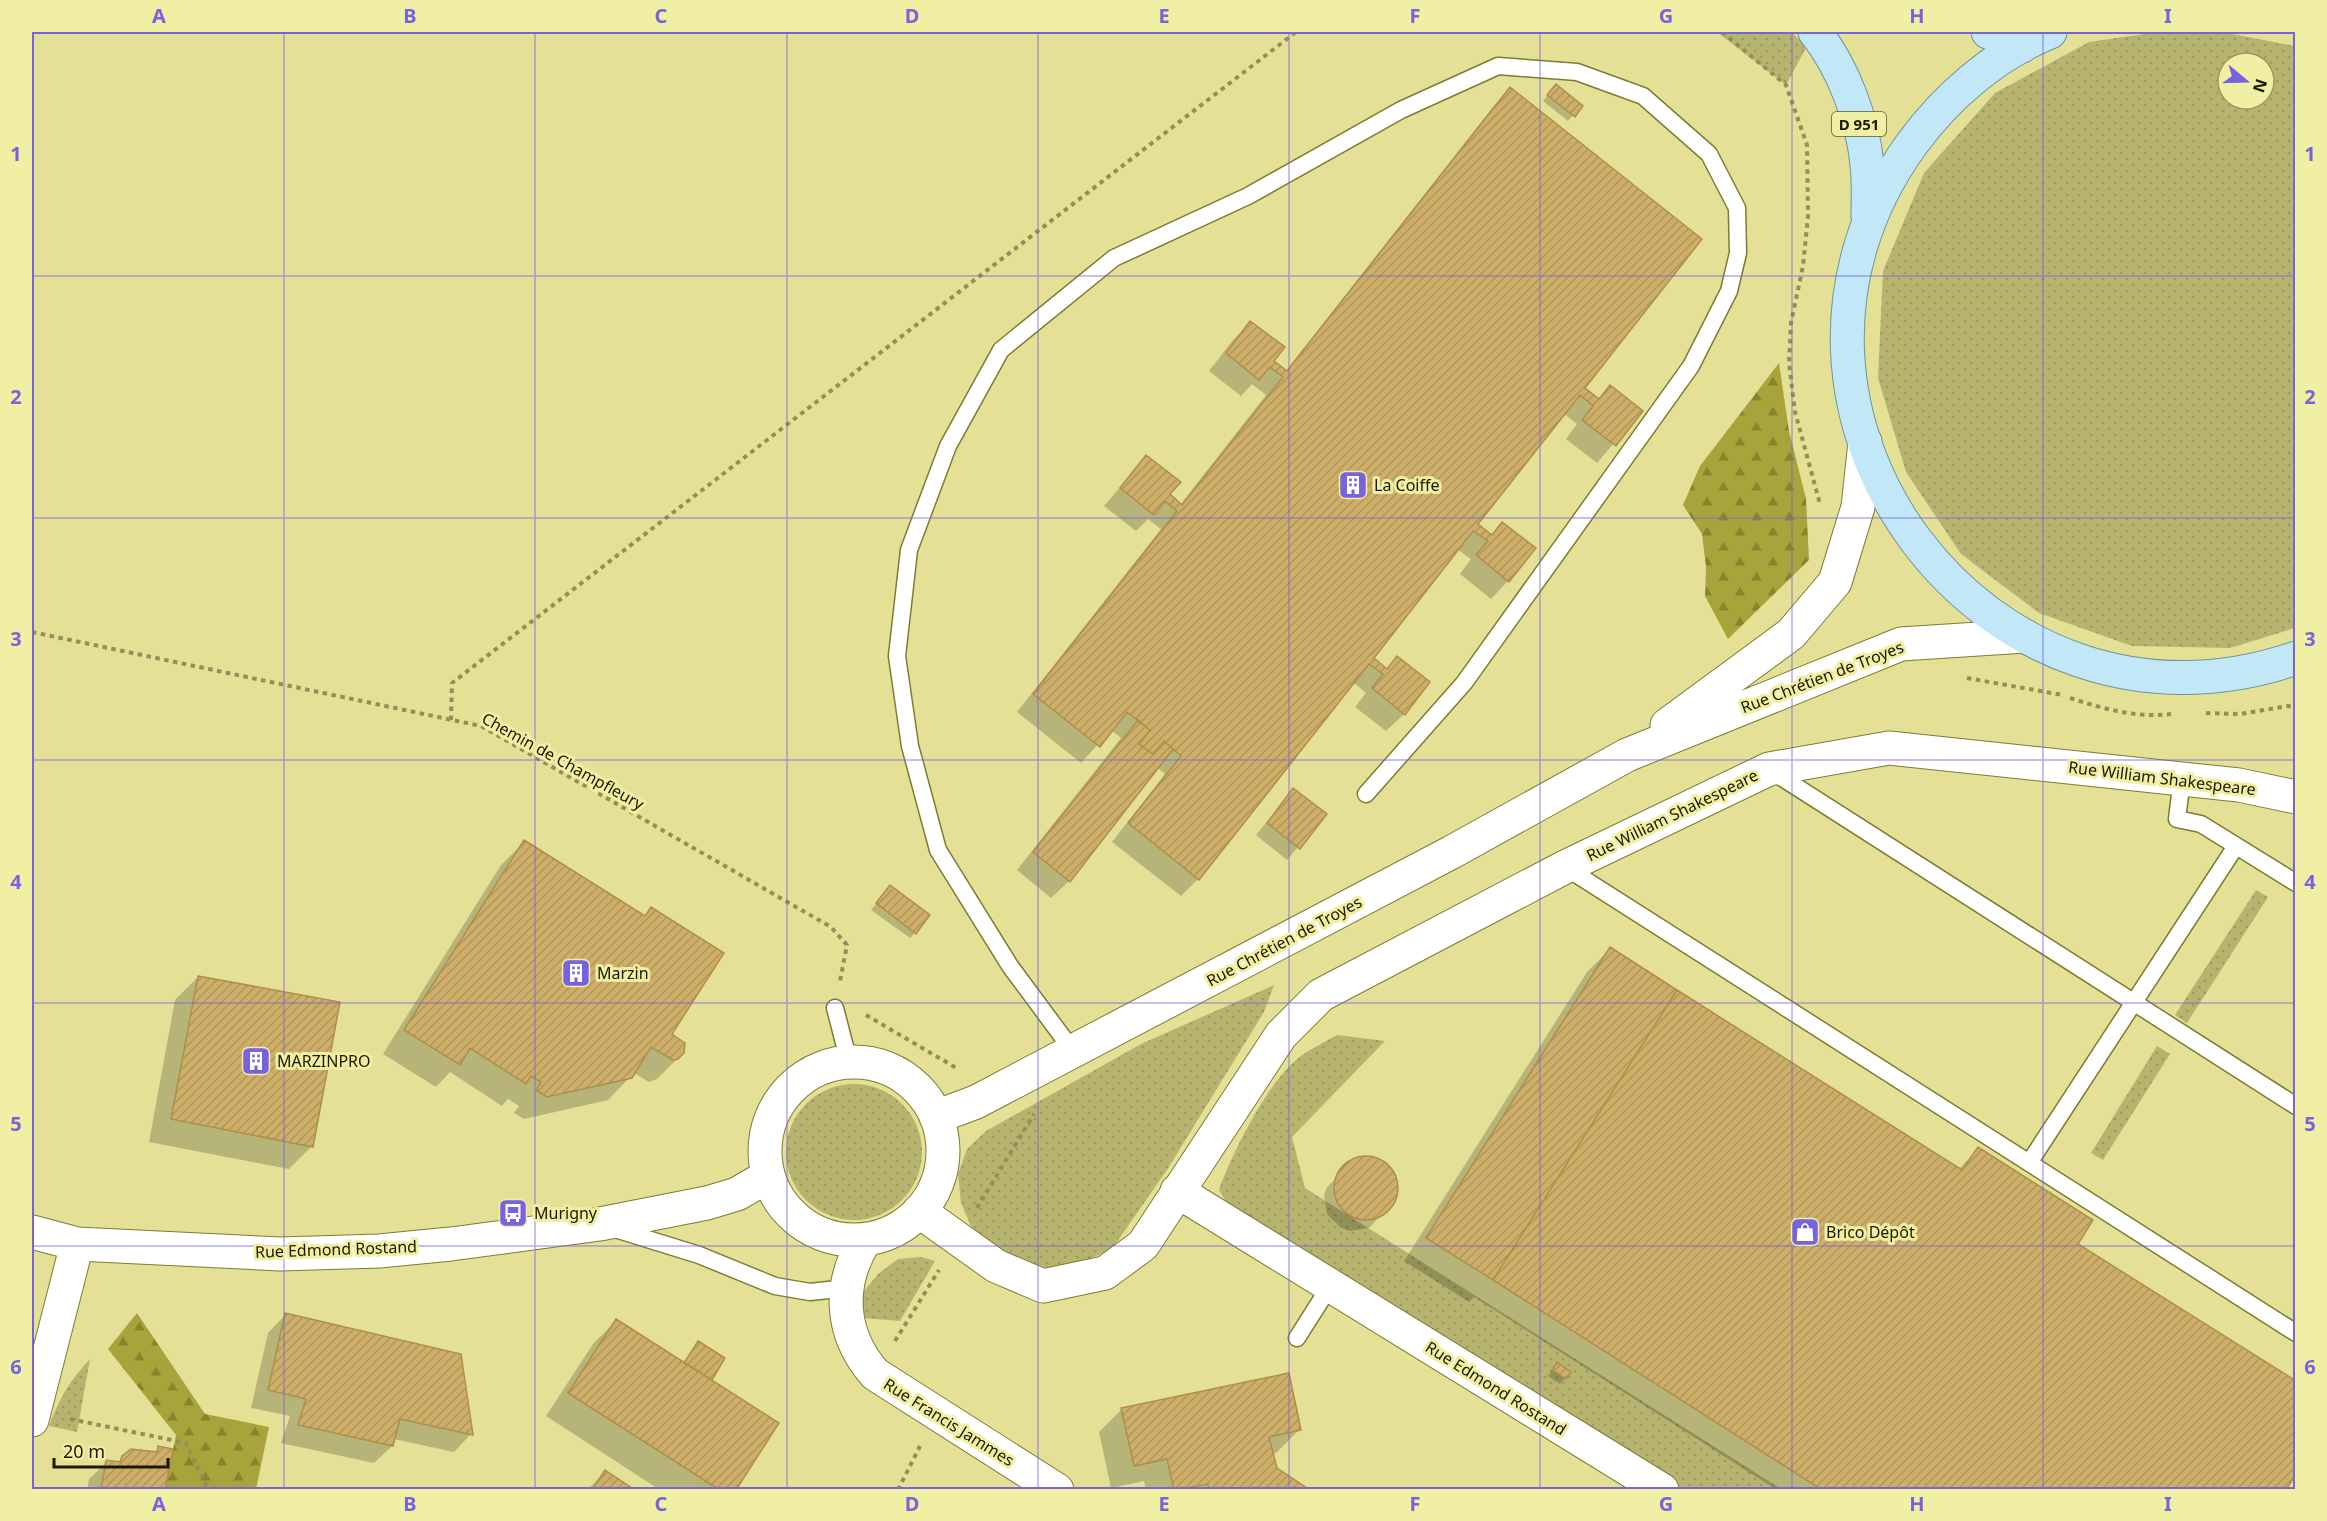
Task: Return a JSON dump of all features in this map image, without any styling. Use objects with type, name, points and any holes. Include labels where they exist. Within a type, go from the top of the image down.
[{"type":"main road","name":"D 951","points":[[1815,32],[1843,79],[1858,122],[1868,165],[1868,226]]},
{"type":"main road","points":[[1988,32],[2036,38]]},
{"type":"main road","points":[[2036,38],[1972,79],[1929,122],[1894,172],[1868,226],[1854,280],[1849,334],[1852,389],[1865,442],[1887,497],[1908,531],[1932,562],[1975,604],[2025,636],[2075,659],[2156,676],[2230,674],[2266,667],[2295,658]]},
{"type":"street","name":"Rue Chrétien de Troyes","points":[[936,1117],[976,1102],[1452,852],[1627,754],[1791,634],[1835,582],[1858,507],[1865,442]]},
{"type":"street","name":"Rue Chrétien de Troyes","points":[[1627,754],[1901,644],[2025,636]]},
{"type":"street","name":"Rue William Shakespeare","points":[[1177,1191],[1281,1035],[1322,994],[1565,867],[1769,769],[1890,748],[2239,785],[2295,797]]},
{"type":"street","points":[[849,1062],[876,1065],[902,1076],[922,1094],[936,1117],[942,1142],[941,1167],[933,1190],[919,1211],[904,1225],[885,1234],[865,1240],[840,1239],[816,1232],[795,1218],[778,1199],[768,1176],[766,1141],[769,1124],[781,1100],[799,1080],[815,1071],[849,1062]]},
{"type":"street","name":"Rue Edmond Rostand","points":[[32,1232],[77,1244],[280,1254],[379,1251],[600,1224],[707,1203],[737,1194],[768,1176]]},
{"type":"street","points":[[919,1211],[996,1266],[1043,1286],[1105,1274],[1143,1245],[1177,1191]]},
{"type":"street","name":"Rue Edmond Rostand","points":[[1177,1191],[1662,1490]]},
{"type":"street","name":"Rue Francis Jammes","points":[[865,1240],[852,1262],[847,1288],[847,1326],[859,1356],[874,1374],[1057,1490]]},
{"type":"street","points":[[33,1415],[77,1244]]},
{"type":"lane","points":[[1073,1051],[1010,966],[938,850],[910,746],[897,656],[909,550],[948,446],[1001,350],[1114,258],[1248,196],[1401,110],[1498,66],[1577,72],[1643,96],[1709,154],[1737,208],[1738,253],[1729,291],[1691,366],[1464,682],[1366,794]]},
{"type":"lane","points":[[1769,769],[2295,1106]]},
{"type":"lane","points":[[2182,779],[2176,819],[2201,824],[2295,883]]},
{"type":"lane","points":[[2029,1163],[2236,846]]},
{"type":"lane","points":[[1565,867],[2295,1333]]},
{"type":"lane","points":[[836,1003],[849,1062]]},
{"type":"lane","points":[[600,1224],[699,1256],[776,1286],[810,1292],[847,1288]]},
{"type":"lane","points":[[1297,1338],[1330,1286]]},
{"type":"path","points":[[452,720],[452,682],[1296,32]]},
{"type":"path","points":[[1722,32],[1786,85],[1807,145],[1808,216],[1803,266],[1791,323],[1789,363],[1795,412],[1821,509]]},
{"type":"path","name":"Chemin de Champfleury","points":[[32,632],[481,726],[831,927],[847,945],[836,1003]]},
{"type":"path","points":[[836,1003],[964,1073]]},
{"type":"path","points":[[898,1490],[936,1413]]},
{"type":"path","points":[[33,1415],[186,1443],[208,1490]]},
{"type":"shaded area","points":[[1717,32],[1791,32],[1807,46],[1786,85]]},
{"type":"shaded area","points":[[2158,32],[2222,32],[2295,46],[2295,628],[2230,648],[2132,646],[2039,613],[1961,554],[1906,472],[1878,378],[1883,271],[1924,173],[1995,93],[2089,42]]},
{"type":"shaded area","points":[[2256,890],[2268,897],[2187,1023],[2175,1015]]},
{"type":"shaded area","points":[[1274,985],[1264,1012],[1167,1170],[1112,1249],[1060,1272],[1005,1256],[973,1231],[961,1203],[958,1174],[967,1149],[986,1131],[1141,1044]]},
{"type":"shaded area","points":[[1337,1035],[1385,1041],[1292,1137],[1305,1188],[1781,1489],[1669,1489],[1232,1212],[1219,1190],[1242,1137],[1264,1099],[1289,1067],[1301,1056]]},
{"type":"shaded area","points":[[2157,1046],[2170,1054],[2103,1160],[2091,1153]]},
{"type":"shaded area","points":[[854,1084],[880,1089],[902,1104],[917,1126],[922,1152],[917,1178],[902,1200],[880,1215],[854,1220],[828,1215],[806,1200],[791,1178],[786,1152],[791,1126],[806,1104],[828,1089]]},
{"type":"shaded area","points":[[921,1257],[935,1261],[900,1321],[862,1318],[861,1295],[878,1274],[898,1259]]},
{"type":"shaded area","points":[[90,1359],[77,1432],[49,1426],[66,1390]]},
{"type":"green space","points":[[1779,363],[1789,431],[1806,499],[1809,560],[1728,639],[1705,596],[1706,567],[1702,534],[1683,505],[1700,466]]},
{"type":"green space","points":[[137,1313],[205,1414],[269,1427],[256,1489],[165,1489],[176,1435],[108,1349]]},
{"type":"building","points":[[1556,84],[1583,106],[1575,117],[1547,95]]},
{"type":"building","name":"La Coiffe","points":[[1510,87],[1702,239],[1585,388],[1599,399],[1610,385],[1643,411],[1616,446],[1582,420],[1593,406],[1580,395],[1478,524],[1492,535],[1502,522],[1536,548],[1509,582],[1476,555],[1488,541],[1473,531],[1374,658],[1387,669],[1397,656],[1430,682],[1405,715],[1372,688],[1383,674],[1369,664],[1199,880],[1128,823],[1181,756],[1164,741],[1153,754],[1139,744],[1150,730],[1127,712],[1100,747],[1033,694],[1177,511],[1165,501],[1154,515],[1120,488],[1146,455],[1181,482],[1170,494],[1182,505],[1283,377],[1270,367],[1259,380],[1226,353],[1250,321],[1285,347],[1274,361],[1287,371]]},
{"type":"building","points":[[1138,720],[1150,730],[1139,744],[1153,754],[1164,741],[1173,749],[1070,882],[1033,852]]},
{"type":"building","points":[[1293,788],[1327,814],[1300,849],[1267,823]]},
{"type":"building","name":"Marzin","points":[[524,840],[645,916],[651,907],[724,953],[672,1034],[685,1043],[684,1053],[678,1059],[673,1060],[651,1047],[632,1078],[547,1097],[536,1090],[541,1082],[531,1076],[526,1084],[470,1048],[460,1065],[404,1030]]},
{"type":"building","points":[[890,885],[930,915],[916,934],[876,903]]},
{"type":"building","points":[[1610,947],[1677,990],[1493,1280],[1426,1238]]},
{"type":"building","name":"MARZINPRO","points":[[198,976],[340,1002],[313,1147],[171,1119]]},
{"type":"building","name":"Brico Dépôt","points":[[1677,990],[1962,1170],[1978,1147],[2093,1220],[2078,1244],[2296,1381],[2296,1474],[2286,1490],[1822,1490],[1493,1280]]},
{"type":"building","points":[[1366,1156],[1384,1162],[1392,1170],[1398,1188],[1392,1206],[1384,1214],[1366,1220],[1348,1214],[1340,1206],[1334,1188],[1340,1170],[1348,1162]]},
{"type":"building","points":[[285,1313],[461,1354],[473,1435],[400,1419],[393,1446],[298,1425],[306,1399],[268,1390]]},
{"type":"building","points":[[616,1319],[779,1423],[736,1490],[713,1490],[715,1487],[568,1393]]},
{"type":"building","points":[[698,1341],[725,1358],[712,1380],[684,1363]]},
{"type":"building","points":[[1557,1362],[1571,1372],[1566,1379],[1552,1370]]},
{"type":"building","points":[[1289,1373],[1301,1430],[1269,1437],[1277,1468],[1310,1490],[1209,1490],[1208,1484],[1174,1490],[1167,1459],[1134,1466],[1121,1408]]},
{"type":"building","points":[[158,1446],[173,1449],[165,1490],[101,1490],[106,1460],[120,1462],[122,1456],[131,1449],[157,1452]]},
{"type":"building","points":[[605,1470],[635,1490],[592,1490]]},
{"type":"place","name":"La Coiffe","points":[[1353,485]]},
{"type":"place","name":"Marzin","points":[[576,973]]},
{"type":"place","name":"MARZINPRO","points":[[256,1061]]},
{"type":"place","name":"Murigny","points":[[513,1213]]},
{"type":"place","name":"Brico Dépôt","points":[[1805,1232]]}]
